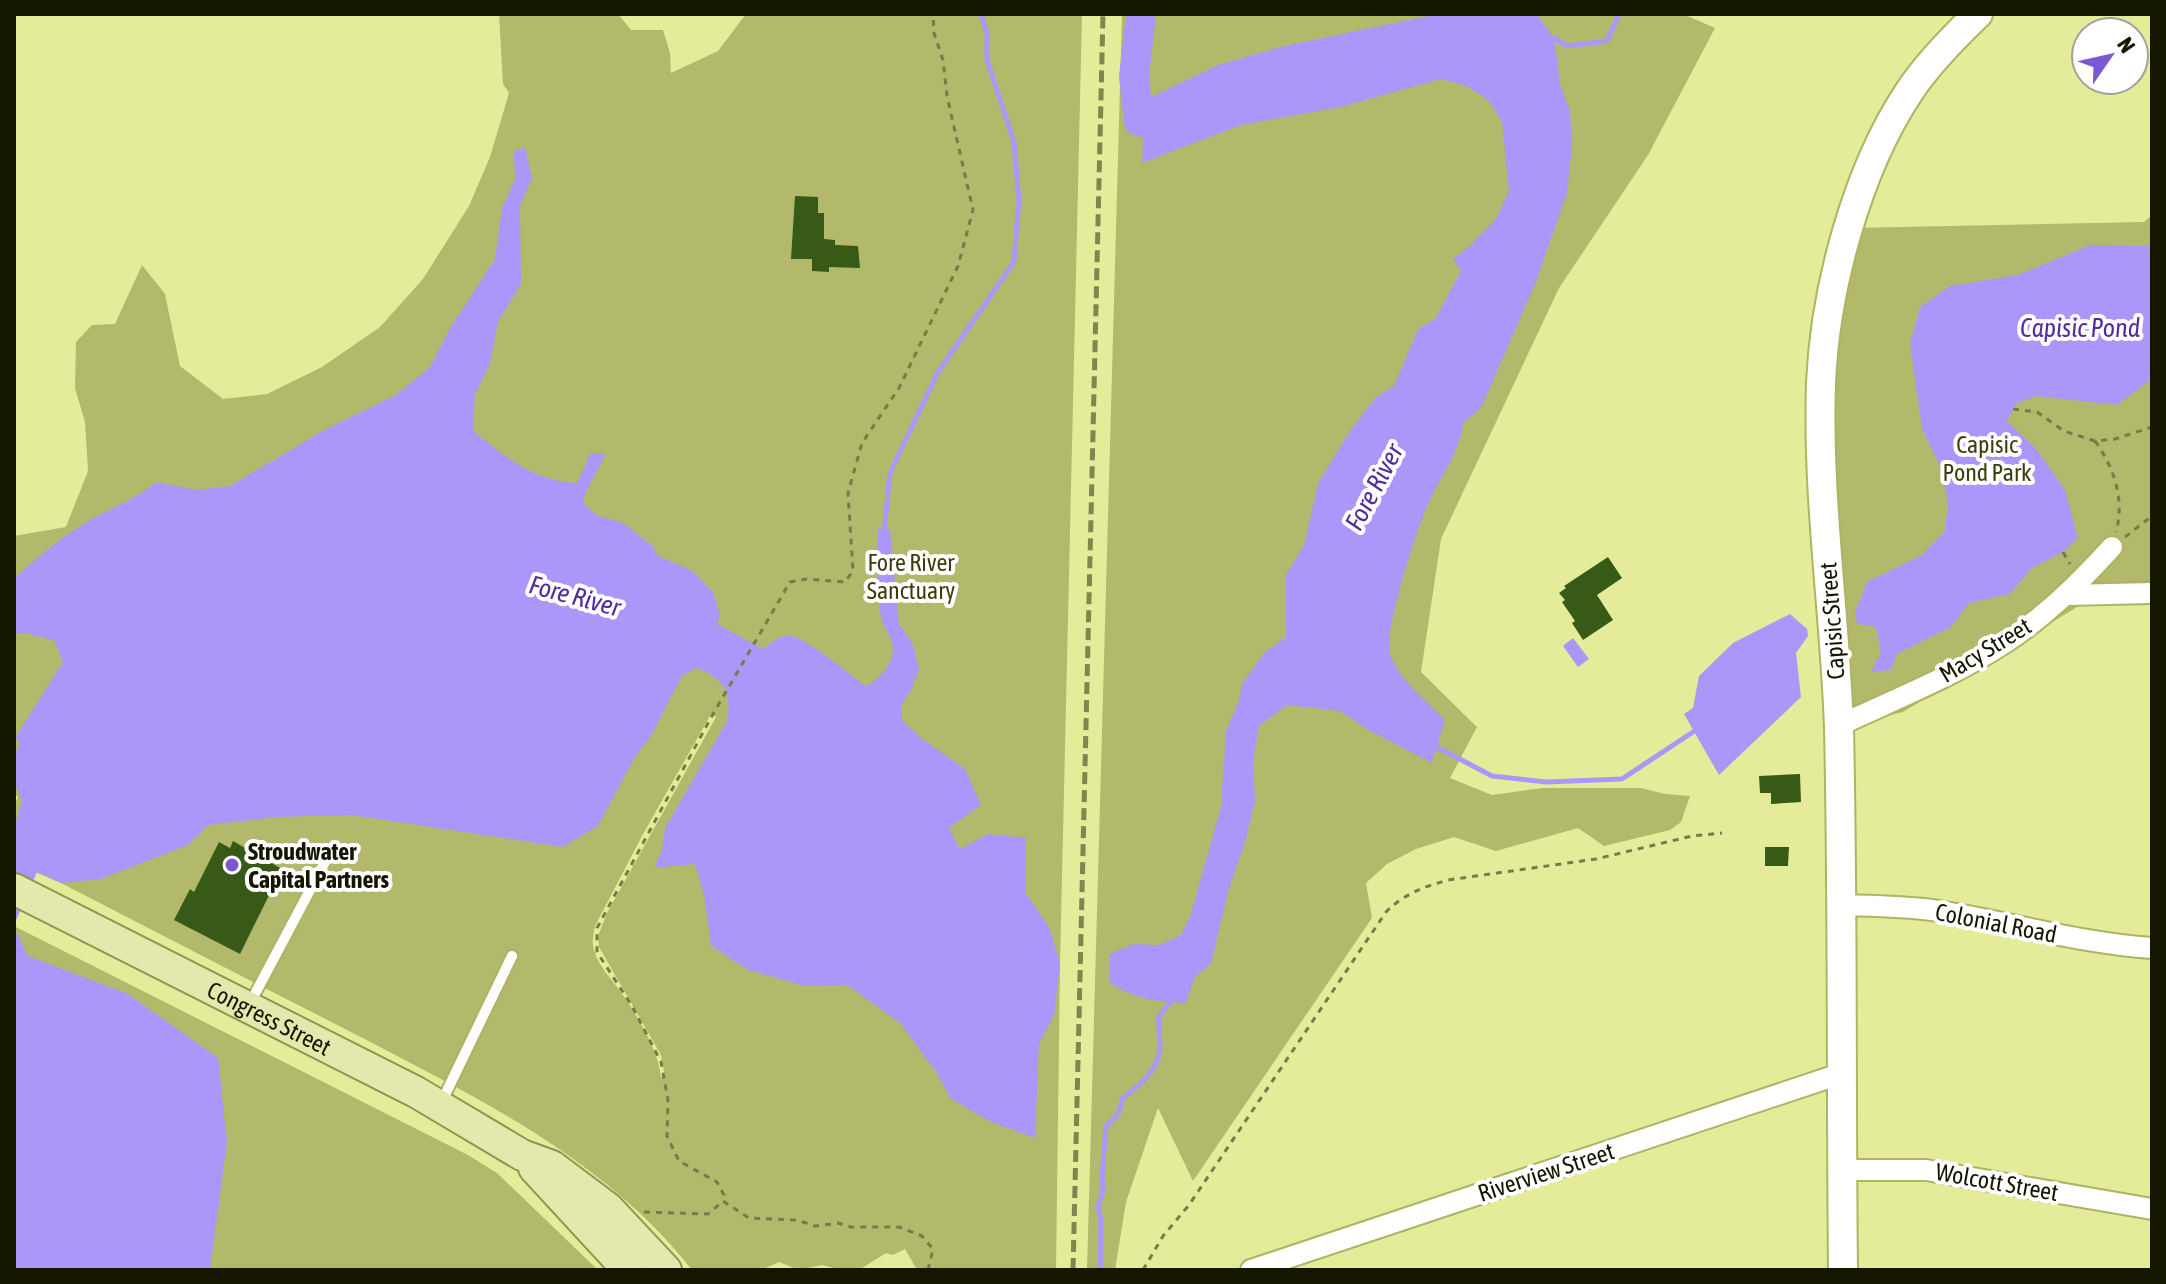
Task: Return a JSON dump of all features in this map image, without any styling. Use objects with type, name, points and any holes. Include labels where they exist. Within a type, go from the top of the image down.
[{"type":"main road","name":"Congress Street","points":[[24,894],[440,1106],[522,1155],[552,1166],[581,1186],[630,1229],[666,1270]]},
{"type":"main road","name":"Congress Street","points":[[522,1155],[628,1270]]},
{"type":"main road","points":[[570,1206],[642,1270]]},
{"type":"street","name":"Capisic Street","points":[[1843,1270],[1838,726],[1821,444],[1823,360],[1832,298],[1849,228],[1873,159],[1909,91],[1978,14]]},
{"type":"street","name":"Macy Street","points":[[1838,726],[2003,645],[2068,595],[2112,547]]},
{"type":"street","points":[[2068,595],[2152,593]]},
{"type":"street","name":"Colonial Road","points":[[1840,905],[1881,904],[1933,910],[2110,944],[2152,948]]},
{"type":"street","name":"Riverview Street","points":[[1251,1270],[1840,1074]]},
{"type":"street","name":"Wolcott Street","points":[[1842,1170],[1926,1170],[2152,1209]]},
{"type":"lane","points":[[248,1007],[325,862]]},
{"type":"lane","points":[[440,1106],[512,956]]},
{"type":"path","points":[[631,1210],[708,1214],[723,1201],[724,1195],[717,1182],[679,1161],[667,1136],[668,1100],[661,1062],[624,993],[597,952],[597,928],[713,714],[790,582],[807,579],[845,582],[853,571],[848,493],[862,443],[899,388],[958,266],[973,210],[947,96],[943,60],[934,33],[933,14]]},
{"type":"path","points":[[2013,409],[2037,412],[2064,431],[2095,441],[2115,439],[2152,427]]},
{"type":"path","points":[[2095,441],[2113,469],[2118,495],[2119,522],[2112,547]]},
{"type":"path","points":[[2112,547],[2152,516]]},
{"type":"path","points":[[1143,1270],[1163,1236],[1189,1205],[1386,912],[1398,901],[1425,886],[1448,880],[1596,859],[1692,836],[1722,833]]},
{"type":"path","points":[[723,1201],[749,1218],[797,1220],[815,1226],[838,1223],[851,1227],[899,1227],[927,1239],[933,1249],[928,1270]]},
{"type":"green space","name":"Fore River Sanctuary","points":[[499,14],[618,14],[631,30],[663,30],[670,53],[671,73],[718,51],[746,14],[1082,14],[1056,1270],[917,1270],[905,1249],[893,1255],[886,1253],[859,1270],[841,1270],[822,1265],[799,1270],[779,1262],[761,1270],[692,1270],[657,1230],[618,1194],[533,1132],[394,1054],[61,883],[14,863],[14,806],[18,797],[14,794],[14,536],[66,527],[88,471],[85,422],[75,388],[76,342],[92,325],[115,324],[142,265],[165,294],[180,366],[223,399],[267,394],[322,367],[380,327],[423,279],[469,206],[490,157],[509,93],[503,84]],"holes":[[[711,714],[716,717],[607,913],[598,936],[599,947],[661,1055],[665,1077],[661,1077],[642,1025],[597,959],[593,936],[595,926],[642,836]]]},
{"type":"green space","points":[[1122,14],[1683,14],[1715,28],[1648,155],[1559,288],[1441,539],[1421,672],[1477,727],[1450,778],[1492,795],[1543,788],[1641,788],[1690,796],[1681,822],[1670,830],[1604,846],[1578,828],[1496,851],[1454,837],[1416,849],[1387,864],[1366,883],[1372,918],[1193,1181],[1158,1108],[1126,1202],[1115,1270],[1087,1270]]},
{"type":"green space","name":"Capisic Pond Park","points":[[2152,215],[2152,588],[2102,592],[1903,712],[1839,726],[1821,444],[1849,228],[2144,222]]},
{"type":"green space","points":[[14,926],[468,1155],[497,1173],[598,1270],[14,1270]]},
{"type":"water","name":"Fore River","points":[[1438,14],[1537,14],[1554,38],[1560,84],[1570,111],[1572,146],[1567,193],[1536,282],[1481,408],[1463,423],[1453,455],[1422,518],[1391,625],[1389,642],[1394,663],[1406,681],[1445,720],[1432,763],[1370,731],[1340,711],[1287,705],[1259,726],[1253,762],[1255,801],[1245,843],[1229,888],[1211,964],[1195,977],[1186,1003],[1137,996],[1109,983],[1109,954],[1134,944],[1159,945],[1181,935],[1191,914],[1221,807],[1226,731],[1239,701],[1242,684],[1264,653],[1286,637],[1286,575],[1304,545],[1318,483],[1350,431],[1376,397],[1394,386],[1418,329],[1435,319],[1461,271],[1453,259],[1496,219],[1509,191],[1502,122],[1488,100],[1467,86],[1441,79],[1341,107],[1241,125],[1142,163],[1145,100],[1218,65],[1284,46]]},
{"type":"water","name":"Fore River","points":[[525,147],[532,178],[520,206],[521,284],[498,322],[490,363],[475,395],[473,431],[521,466],[562,482],[577,483],[591,453],[606,454],[584,496],[584,504],[596,515],[623,523],[652,545],[658,556],[693,571],[713,592],[720,615],[717,624],[763,649],[783,636],[798,638],[866,686],[885,671],[893,653],[881,617],[877,573],[878,529],[890,529],[899,624],[913,644],[919,670],[901,706],[902,720],[921,738],[965,769],[981,805],[949,828],[960,849],[988,834],[1026,838],[1026,893],[1050,929],[1060,964],[1054,1015],[1039,1044],[1035,1138],[991,1122],[951,1099],[936,1072],[900,1023],[847,985],[805,986],[748,970],[711,946],[704,895],[695,864],[654,868],[662,850],[665,828],[727,721],[728,702],[724,688],[714,677],[697,668],[682,676],[598,826],[563,847],[352,815],[276,817],[209,825],[188,845],[101,879],[61,883],[37,872],[14,925],[14,829],[22,800],[14,772],[20,743],[15,738],[63,662],[54,640],[14,633],[14,578],[74,530],[156,482],[197,490],[230,486],[324,430],[396,395],[430,367],[449,330],[495,259],[502,208],[515,180],[514,152]]},
{"type":"water","name":"Capisic Pond","points":[[2090,245],[2152,246],[2152,379],[2117,405],[2036,396],[2016,404],[2007,421],[2037,450],[2065,490],[2078,538],[2063,552],[2032,568],[2010,594],[1969,603],[1951,627],[1897,654],[1891,670],[1871,672],[1881,652],[1876,627],[1857,624],[1855,612],[1867,582],[1922,555],[1945,531],[1948,504],[1941,468],[1922,429],[1910,344],[1920,307],[1950,286],[2018,275]]},
{"type":"water","points":[[1790,614],[1807,629],[1808,636],[1796,653],[1801,697],[1719,775],[1684,714],[1693,708],[1699,676],[1733,643]]},
{"type":"water","points":[[1573,638],[1589,659],[1578,667],[1563,646]]},
{"type":"water","points":[[14,927],[28,956],[128,994],[218,1058],[227,1142],[210,1270],[14,1270]]},
{"type":"building","points":[[795,196],[818,197],[818,213],[824,213],[824,239],[835,240],[835,245],[858,246],[860,268],[829,267],[829,272],[812,271],[812,259],[791,259]]},
{"type":"building","points":[[1608,557],[1622,578],[1597,595],[1613,620],[1583,640],[1559,593],[1566,588],[1564,586]]},
{"type":"building","points":[[1800,774],[1801,802],[1771,804],[1771,793],[1760,793],[1759,776]]},
{"type":"building","points":[[233,841],[282,869],[240,954],[174,920],[190,889],[194,892],[219,842],[230,848]]},
{"type":"building","points":[[1765,847],[1789,847],[1788,866],[1765,866]]},
{"type":"waterway","points":[[884,532],[890,473],[938,372],[1014,262],[1019,201],[1014,142],[987,60],[987,33],[981,14]]},
{"type":"waterway","points":[[1141,14],[1134,77],[1139,121],[1158,127],[1181,116]]},
{"type":"waterway","points":[[1548,40],[1554,38],[1567,46],[1607,41],[1619,14]]},
{"type":"waterway","points":[[1433,745],[1492,776],[1546,782],[1622,779],[1699,728]]},
{"type":"waterway","points":[[1100,1270],[1101,1219],[1098,1207],[1103,1191],[1106,1126],[1119,1113],[1122,1099],[1155,1064],[1160,1049],[1159,1016],[1174,998]]},
{"type":"railway","points":[[1073,1270],[1103,14]]},
{"type":"place","name":"Stroudwater Capital Partners","points":[[232,865]]}]
